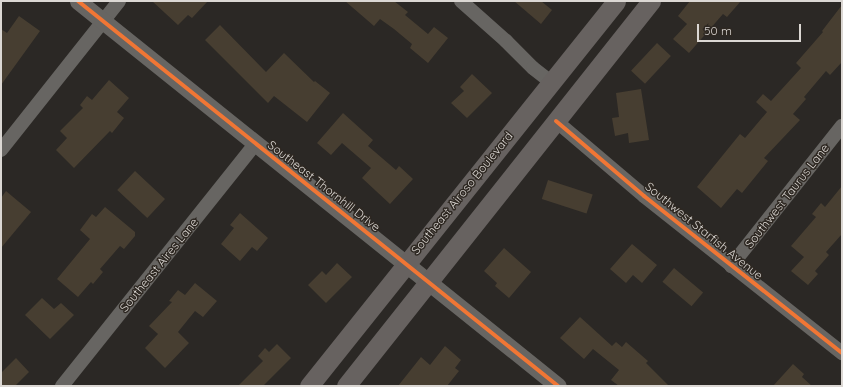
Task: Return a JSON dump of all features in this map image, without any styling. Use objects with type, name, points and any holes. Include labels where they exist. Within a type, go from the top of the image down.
[{"type":"main road","name":"Southeast Airoso Boulevard","points":[[309,386],[616,1]]},
{"type":"main road","points":[[346,386],[651,1]]},
{"type":"street","name":"Southeast Thornhill Drive","points":[[78,1],[558,386]]},
{"type":"street","points":[[1,150],[119,1]]},
{"type":"street","points":[[461,1],[506,41],[532,68],[552,83]]},
{"type":"street","name":"Southwest Starfish Avenue","points":[[556,121],[644,196],[842,353]]},
{"type":"street","name":"Southwest Taurus Lane","points":[[731,266],[842,126]]},
{"type":"street","name":"Southeast Aires Lane","points":[[62,386],[255,144]]},
{"type":"building","points":[[152,1],[208,1],[192,18],[188,15],[178,25]]},
{"type":"building","points":[[345,1],[394,1],[408,12],[405,15],[428,34],[434,27],[448,38],[428,63],[410,48],[412,44],[394,29],[380,19],[374,26]]},
{"type":"building","points":[[514,1],[541,1],[552,10],[541,24]]},
{"type":"building","points":[[690,1],[741,1],[727,17],[723,14],[689,53],[673,39],[687,24],[678,16]]},
{"type":"building","points":[[842,5],[842,62],[830,75],[826,71],[804,97],[806,99],[793,114],[800,120],[764,158],[768,161],[742,193],[737,189],[721,208],[697,187],[740,134],[745,138],[767,112],[756,102],[763,94],[771,101],[801,68],[796,63],[823,32],[822,31]]},
{"type":"building","points":[[19,16],[40,31],[1,85],[1,29],[7,33]]},
{"type":"building","points":[[220,25],[266,72],[284,53],[314,82],[315,81],[330,93],[307,122],[274,96],[268,103],[205,40]]},
{"type":"building","points":[[657,43],[671,56],[645,84],[631,71]]},
{"type":"building","points":[[472,74],[492,93],[467,118],[451,103],[464,91],[460,87]]},
{"type":"building","points":[[109,80],[129,98],[117,112],[124,118],[112,133],[110,131],[74,168],[56,150],[67,138],[60,131],[83,108],[80,105],[87,96],[92,100]]},
{"type":"building","points":[[641,89],[649,140],[629,143],[628,133],[615,136],[612,118],[619,117],[616,93]]},
{"type":"building","points":[[343,113],[373,140],[368,146],[396,170],[399,166],[413,179],[390,204],[362,178],[371,168],[342,143],[331,155],[317,143]]},
{"type":"building","points":[[135,171],[165,199],[147,218],[117,190]]},
{"type":"building","points":[[548,180],[593,195],[587,214],[542,199]]},
{"type":"building","points":[[842,186],[842,234],[826,252],[829,255],[815,271],[818,274],[808,285],[791,271],[804,257],[791,246],[816,217],[812,214],[821,203],[825,207]]},
{"type":"building","points":[[6,191],[31,212],[1,248],[1,198]]},
{"type":"building","points":[[105,207],[135,232],[135,236],[124,249],[120,246],[100,269],[103,272],[93,284],[91,282],[78,297],[57,279],[90,239],[80,230],[92,214],[96,217]]},
{"type":"building","points":[[240,213],[268,238],[257,251],[252,247],[240,261],[221,244],[234,228],[230,225]]},
{"type":"building","points":[[632,244],[657,265],[642,283],[633,275],[626,283],[610,269]]},
{"type":"building","points":[[504,248],[531,272],[509,298],[495,286],[497,283],[484,271]]},
{"type":"building","points":[[337,263],[352,277],[326,303],[308,285],[322,271],[326,275]]},
{"type":"building","points":[[674,268],[703,292],[692,306],[662,282]]},
{"type":"building","points":[[195,283],[217,301],[203,317],[195,311],[178,332],[189,343],[165,368],[145,348],[158,334],[149,326],[172,302],[169,301],[178,290],[185,295]]},
{"type":"building","points":[[42,298],[54,309],[61,303],[74,315],[50,339],[25,315]]},
{"type":"building","points":[[580,317],[612,346],[616,342],[622,347],[626,342],[648,361],[646,363],[669,386],[619,386],[611,380],[619,370],[593,349],[584,359],[560,338]]},
{"type":"building","points":[[277,344],[291,358],[263,386],[238,386],[263,361],[258,356],[265,348],[269,352]]},
{"type":"building","points":[[445,346],[461,360],[455,368],[459,371],[447,386],[398,386],[421,357],[430,365]]},
{"type":"building","points":[[16,358],[29,372],[15,386],[1,386],[1,373]]},
{"type":"building","points":[[793,364],[804,374],[802,377],[812,386],[773,386]]},
{"type":"cycle path","points":[[78,1],[558,386]]},
{"type":"cycle path","points":[[556,121],[644,196],[842,353]]}]
